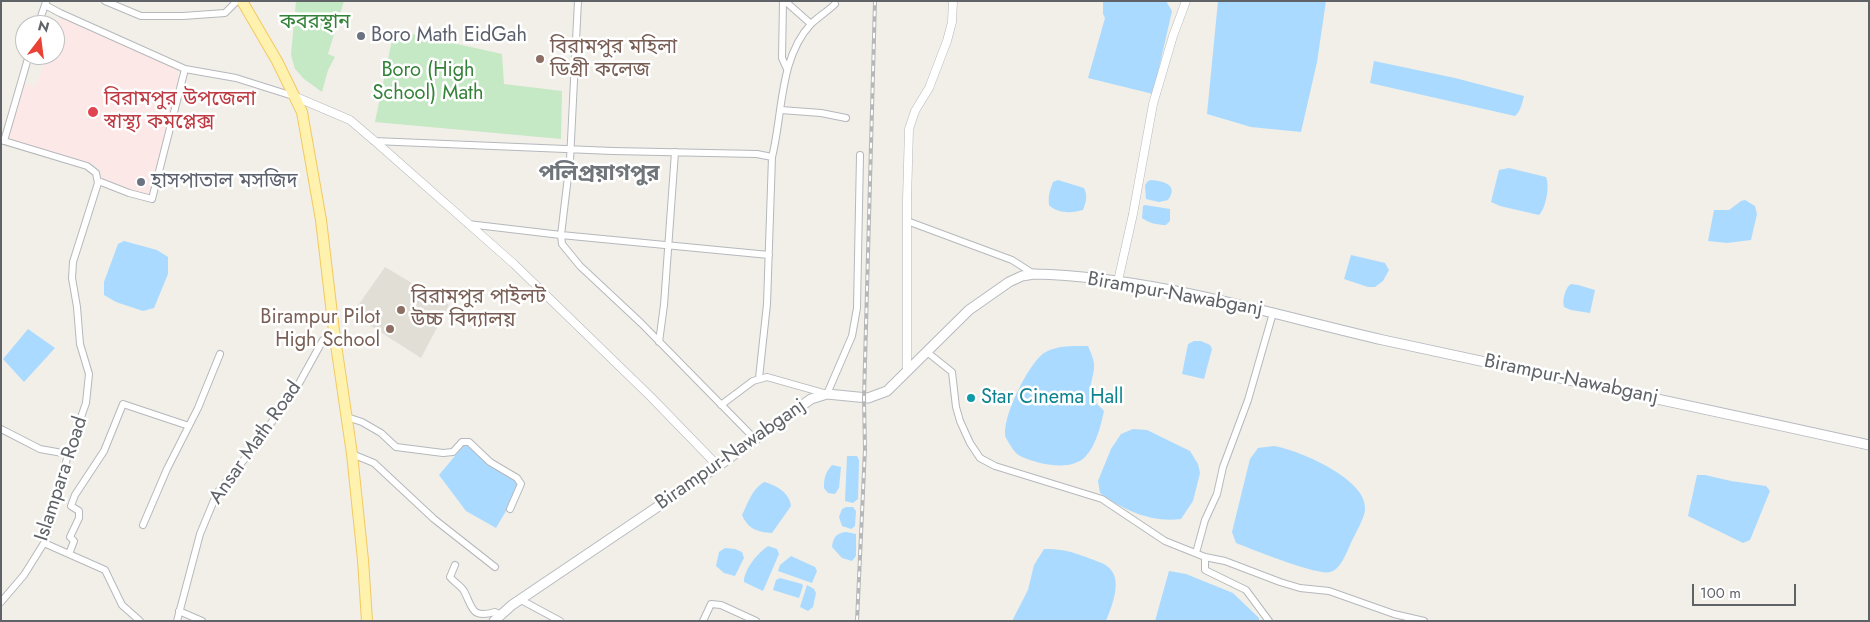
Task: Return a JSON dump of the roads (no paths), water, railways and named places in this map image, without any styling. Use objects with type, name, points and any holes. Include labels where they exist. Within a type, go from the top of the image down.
[{"type":"main road","points":[[242,1],[277,61],[302,112],[321,220],[334,331],[352,454],[367,621]]},
{"type":"main road","name":"Birampur-Nawabganj","points":[[497,618],[718,466],[754,438],[811,399],[827,394],[863,398],[877,396],[887,391],[969,310],[994,291],[1022,276],[1034,274],[1118,281],[1195,295],[1383,340],[1869,445]]},
{"type":"street","points":[[105,1],[141,16],[225,13],[237,1]]},
{"type":"street","points":[[578,1],[571,149],[561,235],[562,244],[580,266],[754,438]]},
{"type":"street","points":[[784,1],[811,24]]},
{"type":"street","points":[[784,1],[782,58],[787,69]]},
{"type":"street","points":[[907,371],[909,129],[915,111],[929,88],[948,41],[952,22],[953,1]]},
{"type":"street","points":[[1118,281],[1133,214],[1153,104],[1175,29],[1186,1]]},
{"type":"street","points":[[41,15],[45,3],[60,13],[185,69],[236,78],[296,97],[350,120],[514,264],[624,370],[718,466]]},
{"type":"street","points":[[759,378],[769,255],[772,157],[787,69],[791,58],[811,24],[835,4]]},
{"type":"street","points":[[26,65],[2,141],[87,166],[96,173],[98,183],[101,182],[129,193],[152,199],[185,69]]},
{"type":"street","points":[[781,110],[821,113],[846,118]]},
{"type":"street","points":[[374,141],[757,154],[772,157]]},
{"type":"street","points":[[659,342],[664,305],[675,152]]},
{"type":"street","points":[[722,405],[759,378],[768,377],[827,394],[852,336],[857,308],[860,155]]},
{"type":"street","name":"Islampara Road","points":[[1,602],[24,575],[44,543],[52,520],[68,454],[86,403],[89,374],[80,344],[72,278],[73,262],[98,183]]},
{"type":"street","points":[[907,221],[1012,260],[1034,274]]},
{"type":"street","points":[[467,224],[769,255]]},
{"type":"street","points":[[1196,553],[1205,520],[1217,494],[1223,467],[1248,400],[1273,313]]},
{"type":"street","name":"Ansar Math Road","points":[[177,621],[200,534],[217,493],[251,451],[297,387],[323,340],[334,331]]},
{"type":"street","points":[[927,352],[952,372],[956,407],[960,421],[970,443],[980,458],[1012,472],[1102,499],[1165,541],[1205,557],[1225,561],[1300,588],[1329,592],[1394,614],[1424,621]]},
{"type":"street","points":[[143,525],[167,469],[202,400],[220,354]]},
{"type":"street","points":[[69,554],[74,540],[70,537],[80,511],[71,506],[76,494],[104,451],[123,404],[189,426]]},
{"type":"street","points":[[347,418],[362,422],[381,433],[396,447],[443,453],[453,452],[462,442],[469,442],[490,462],[517,478],[521,484],[510,509]]},
{"type":"street","points":[[1,429],[40,449],[68,454]]},
{"type":"street","points":[[352,454],[374,463],[434,519],[495,567]]},
{"type":"street","points":[[44,543],[105,570],[122,604],[140,621]]},
{"type":"street","points":[[1205,557],[1204,570],[1246,590],[1269,621]]},
{"type":"street","points":[[455,565],[450,577],[463,590],[470,608],[479,614],[495,612],[497,618]]},
{"type":"street","points":[[521,600],[560,621]]},
{"type":"street","points":[[702,621],[711,604],[721,605],[756,621]]},
{"type":"street","points":[[179,611],[202,621]]},
{"type":"water","points":[[1103,1],[1166,1],[1172,11],[1153,94],[1088,78],[1105,18],[1103,14]]},
{"type":"water","points":[[1218,1],[1326,1],[1317,62],[1301,132],[1251,127],[1207,114]]},
{"type":"water","points":[[1374,61],[1455,78],[1524,96],[1520,109],[1515,116],[1370,83]]},
{"type":"water","points":[[1509,168],[1546,177],[1548,186],[1547,197],[1539,215],[1500,206],[1491,202],[1499,170]]},
{"type":"water","points":[[1058,180],[1084,188],[1086,199],[1083,210],[1075,212],[1061,211],[1049,205],[1049,196],[1053,182]]},
{"type":"water","points":[[1151,180],[1161,181],[1171,187],[1172,191],[1168,200],[1159,202],[1146,199],[1145,185]]},
{"type":"water","points":[[1745,200],[1755,206],[1757,214],[1751,240],[1727,243],[1708,241],[1714,210],[1729,210]]},
{"type":"water","points":[[1143,206],[1170,209],[1170,221],[1163,225],[1145,220],[1142,218]]},
{"type":"water","points":[[124,241],[157,250],[168,257],[168,274],[154,308],[143,311],[116,302],[104,295],[104,282],[118,244]]},
{"type":"water","points":[[1351,255],[1385,263],[1389,270],[1383,281],[1375,287],[1368,287],[1344,279]]},
{"type":"water","points":[[1571,284],[1595,290],[1590,313],[1564,307],[1564,294]]},
{"type":"water","points":[[28,329],[55,348],[24,382],[3,359]]},
{"type":"water","points":[[1194,341],[1201,341],[1210,345],[1212,349],[1204,379],[1182,374],[1188,344]]},
{"type":"water","points":[[1088,346],[1094,366],[1090,388],[1091,396],[1104,411],[1100,429],[1089,452],[1079,462],[1062,465],[1035,462],[1018,455],[1006,438],[1005,430],[1011,406],[1031,368],[1049,350]]},
{"type":"water","points":[[1133,429],[1147,430],[1190,451],[1198,464],[1200,473],[1193,501],[1181,519],[1159,519],[1138,514],[1118,505],[1100,493],[1098,481],[1111,449],[1121,434]]},
{"type":"water","points":[[465,444],[489,464],[519,482],[515,496],[496,528],[466,511],[439,475]]},
{"type":"water","points":[[1274,446],[1299,453],[1330,468],[1356,488],[1363,499],[1365,510],[1363,517],[1342,561],[1334,571],[1312,570],[1236,543],[1232,532],[1250,459],[1258,448]]},
{"type":"water","points":[[847,456],[857,456],[859,460],[858,499],[853,503],[845,501]]},
{"type":"water","points":[[832,465],[841,467],[839,488],[835,494],[828,493],[824,488],[825,476]]},
{"type":"water","points":[[1697,475],[1766,486],[1770,491],[1750,540],[1743,543],[1688,516]]},
{"type":"water","points":[[764,482],[782,490],[788,497],[791,506],[772,533],[762,532],[750,527],[742,515],[753,492]]},
{"type":"water","points":[[853,507],[856,511],[855,526],[851,529],[842,526],[839,517],[842,509]]},
{"type":"water","points":[[846,532],[856,534],[856,556],[852,561],[842,558],[832,547],[836,536]]},
{"type":"water","points":[[768,546],[777,549],[779,554],[763,591],[744,582],[746,572],[752,562]]},
{"type":"water","points":[[725,548],[742,552],[744,558],[735,576],[724,573],[716,566],[719,552]]},
{"type":"water","points":[[1044,549],[1075,553],[1102,563],[1112,571],[1116,585],[1106,621],[1012,621],[1028,590],[1034,565]]},
{"type":"water","points":[[791,556],[815,567],[817,571],[812,583],[778,571],[780,565]]},
{"type":"water","points":[[1169,571],[1186,574],[1233,593],[1259,618],[1259,621],[1155,621]]},
{"type":"water","points":[[780,578],[802,584],[799,598],[773,590],[776,580]]},
{"type":"water","points":[[807,585],[814,589],[816,593],[813,607],[808,611],[800,607]]},
{"type":"railway","points":[[857,621],[865,449],[864,398],[875,1]]},
{"type":"place","name":"Boro Math EidGah","points":[[361,36]]},
{"type":"place","name":"বিরামপুর মহিলা ডিগ্রী কলেজ","points":[[540,59]]},
{"type":"place","name":"বিরামপুর উপজেলা স্বাস্থ্য কমপ্লেক্স","points":[[93,112]]},
{"type":"place","name":"হাসপাতাল মসজিদ","points":[[141,182]]},
{"type":"place","name":"বিরামপুর পাইলট উচ্চ বিদ্যালয়","points":[[401,310]]},
{"type":"place","name":"Birampur Pilot High School","points":[[390,329]]},
{"type":"place","name":"Star Cinema Hall","points":[[971,398]]},
{"type":"district","name":"পলিপ্রয়াগপুর","points":[[599,175]]},
{"type":"park label","name":"কবরস্থান","points":[[315,23]]},
{"type":"park label","name":"Boro (High School) Math","points":[[428,82]]}]
